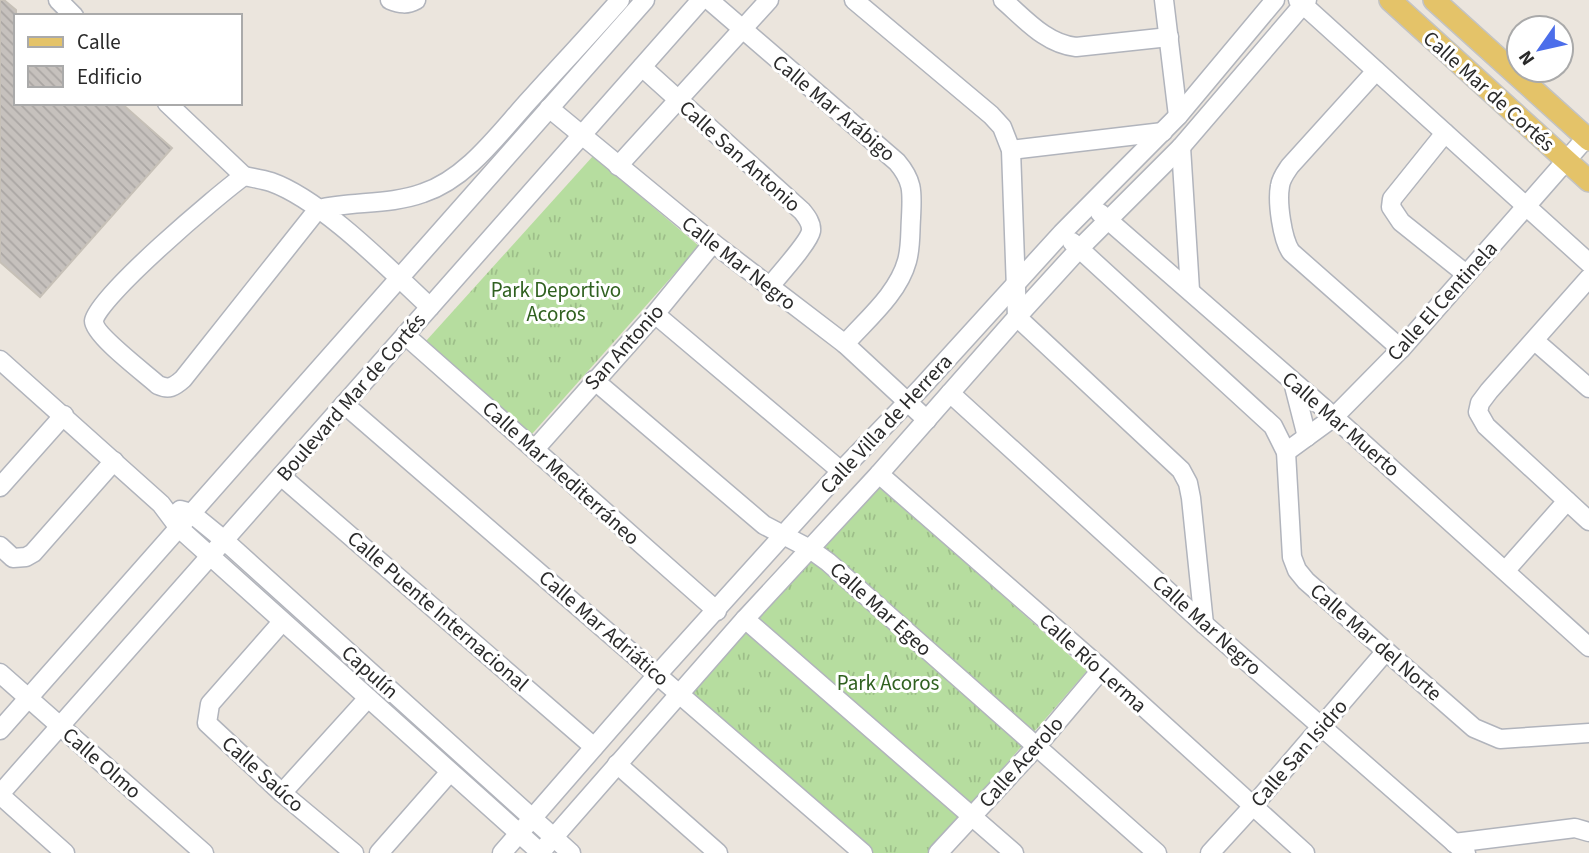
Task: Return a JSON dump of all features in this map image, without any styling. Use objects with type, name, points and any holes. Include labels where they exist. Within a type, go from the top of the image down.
[{"type":"main road","name":"Calle Mar de Cortés","points":[[1390,0],[1589,181]]},
{"type":"main road","name":"Calle Mar de Cortés","points":[[1434,0],[1588,139]]},
{"type":"street","points":[[58,0],[72,14]]},
{"type":"street","points":[[390,0],[399,4],[410,4],[416,0]]},
{"type":"street","points":[[244,176],[195,215],[114,291],[97,312],[94,321],[97,329],[158,385],[175,387],[183,379],[318,209],[405,198],[425,193],[443,184],[480,154],[620,0]]},
{"type":"street","name":"Boulevard Mar de Cortés","points":[[0,730],[645,0]]},
{"type":"street","name":"Boulevard Mar de Cortés","points":[[0,795],[701,0]]},
{"type":"street","name":"Calle Mar Arábigo","points":[[709,0],[897,162],[910,180],[912,192],[909,250],[900,280],[845,344]]},
{"type":"street","points":[[618,166],[769,0]]},
{"type":"street","points":[[854,0],[1002,127],[1011,150],[1017,317],[1181,470],[1188,483],[1191,498],[1204,624]]},
{"type":"street","points":[[1003,0],[1041,33],[1064,46],[1169,37]]},
{"type":"street","points":[[1164,0],[1178,116]]},
{"type":"street","name":"Calle Villa de Herrera","points":[[502,853],[657,675],[841,471],[1062,233],[1178,116],[1275,0]]},
{"type":"street","points":[[1303,1],[1376,71],[1589,263]]},
{"type":"street","name":"Calle Villa de Herrera","points":[[540,853],[745,619],[879,474],[1017,317],[1080,248],[1181,147],[1303,1]]},
{"type":"street","name":"Calle San Antonio","points":[[642,67],[802,211],[810,222],[811,231],[805,241],[770,286]]},
{"type":"street","points":[[1376,71],[1290,166],[1283,176],[1279,194],[1284,235],[1291,252],[1401,349]]},
{"type":"street","points":[[169,105],[244,176],[270,182],[318,209],[430,307]]},
{"type":"street","name":"Calle Mar Negro","points":[[549,108],[713,243],[845,344],[927,420]]},
{"type":"street","points":[[1011,150],[1163,132]]},
{"type":"street","points":[[1445,133],[1392,198],[1391,207],[1401,222],[1466,274]]},
{"type":"street","name":"Calle El Centinela","points":[[1286,452],[1334,417],[1401,349],[1566,160],[1588,139]]},
{"type":"street","points":[[1181,147],[1191,290]]},
{"type":"street","name":"Calle Mar Muerto","points":[[1090,204],[1191,290],[1589,647]]},
{"type":"street","name":"Calle Mar del Norte","points":[[1062,233],[1273,426],[1286,452],[1292,557],[1297,570],[1306,581],[1483,734],[1500,739],[1589,733]]},
{"type":"street","name":"San Antonio","points":[[535,449],[713,243]]},
{"type":"street","points":[[1589,278],[1489,391],[1480,403],[1478,412],[1486,426],[1589,521]]},
{"type":"street","points":[[654,314],[841,471]]},
{"type":"street","name":"Calle Mar Mediterráneo","points":[[405,335],[717,611]]},
{"type":"street","points":[[1535,341],[1589,388]]},
{"type":"street","name":"Capulín","points":[[0,360],[161,504],[179,528],[520,832],[540,853]]},
{"type":"street","name":"Calle Mar Egeo","points":[[594,380],[764,525],[810,549],[828,562],[1157,853]]},
{"type":"street","points":[[1293,382],[1307,437]]},
{"type":"street","name":"Calle Mar Negro","points":[[950,393],[1204,624],[1460,848]]},
{"type":"street","name":"Calle Mar Adriático","points":[[344,404],[863,853]]},
{"type":"street","points":[[0,487],[64,415]]},
{"type":"street","points":[[0,546],[13,558],[19,559],[33,553],[114,461]]},
{"type":"street","name":"Calle Río Lerma","points":[[879,474],[1102,669],[1305,853]]},
{"type":"street","name":"Calle Puente Internacional","points":[[281,476],[594,747]]},
{"type":"street","points":[[1506,570],[1567,502]]},
{"type":"street","name":"Capulín","points":[[161,504],[191,513],[224,540],[571,853]]},
{"type":"street","points":[[745,619],[1014,853]]},
{"type":"street","name":"Calle Saúco","points":[[282,622],[210,705],[207,723],[282,793],[354,853]]},
{"type":"street","name":"Calle San Isidro","points":[[1210,853],[1386,651]]},
{"type":"street","name":"Calle Acerolo","points":[[939,853],[1036,747],[1102,669]]},
{"type":"street","name":"Calle Olmo","points":[[0,673],[204,853]]},
{"type":"street","points":[[282,793],[368,698]]},
{"type":"street","points":[[618,764],[718,853]]},
{"type":"street","points":[[379,853],[450,772]]},
{"type":"street","points":[[0,795],[65,853]]},
{"type":"street","points":[[1460,848],[1575,828],[1589,832]]},
{"type":"green space","name":"Park Deportivo Acoros","points":[[593,156],[699,246],[532,434],[426,341]]},
{"type":"green space","name":"Park Acoros","points":[[877,483],[1087,671],[929,853],[867,853],[690,692]]},
{"type":"building","points":[[0,0],[4,0],[16,10],[14,105],[123,105],[172,148],[40,297],[0,262]]}]
